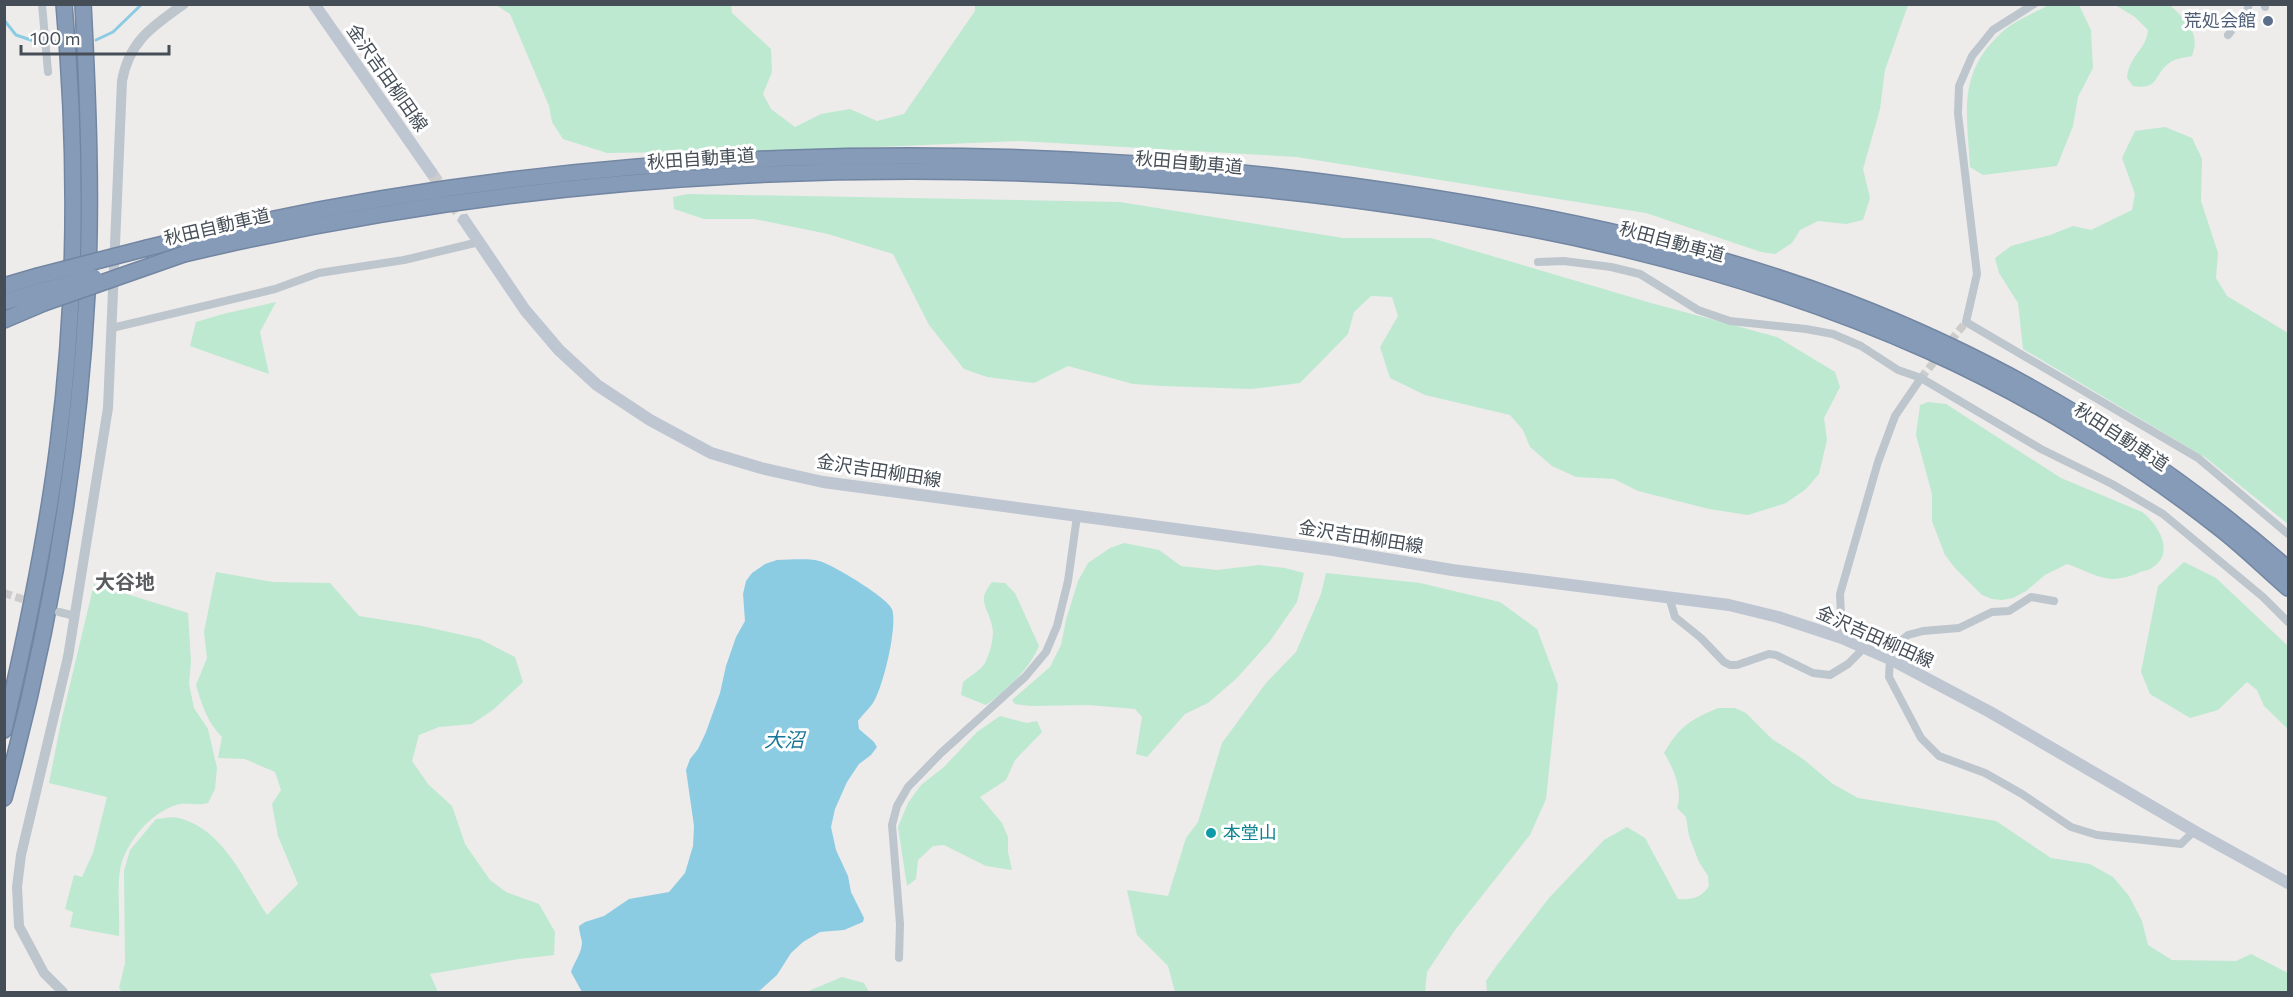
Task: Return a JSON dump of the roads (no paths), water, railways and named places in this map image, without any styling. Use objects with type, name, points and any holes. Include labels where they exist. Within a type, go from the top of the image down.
[{"type":"highway","points":[[4,730],[35,588],[58,443],[70,304],[72,139],[64,4]]},
{"type":"highway","points":[[4,798],[35,675],[52,591],[75,446],[84,340],[89,218],[89,135],[83,4]]},
{"type":"highway","name":"秋田自動車道","points":[[4,302],[41,290],[147,248],[284,217],[452,189],[621,169],[735,161],[933,156],[1034,158],[1148,164],[1354,185],[1554,219],[1655,242],[1758,270],[1848,302],[1938,340],[2032,387],[2142,455],[2232,520],[2289,568]]},
{"type":"highway","name":"秋田自動車道","points":[[41,290],[268,235],[377,215],[544,191],[724,176],[836,171],[944,170],[1135,177],[1327,196],[1453,214],[1651,255],[1753,284],[1844,315],[1931,352],[2025,399],[2125,460],[2223,530],[2289,588]]},
{"type":"highway","points":[[4,285],[41,290]]},
{"type":"highway","points":[[4,320],[41,290]]},
{"type":"highway","points":[[4,711],[35,588]]},
{"type":"main road","name":"金沢吉田柳田線","points":[[314,4],[431,172]]},
{"type":"main road","name":"金沢吉田柳田線","points":[[464,220],[525,310],[559,350],[590,379],[650,420],[711,453],[761,468],[823,482],[1333,550],[1452,570],[1730,605],[1778,617],[1842,638],[1891,660],[1990,712],[2194,831],[2289,883]]},
{"type":"street","points":[[42,4],[48,72]]},
{"type":"street","points":[[63,993],[44,973],[19,926],[17,887],[21,855],[68,657],[108,408],[121,93],[124,68],[128,56],[146,33],[184,4]]},
{"type":"street","points":[[2034,4],[1993,30],[1971,56],[1959,86],[1958,114],[1977,274],[1966,322],[2198,458],[2289,534]]},
{"type":"street","points":[[2228,35],[2247,11],[2249,4]]},
{"type":"street","points":[[112,328],[275,289],[319,273],[404,260],[479,242]]},
{"type":"street","points":[[1538,262],[1564,261],[1611,267],[1640,274],[1698,310],[1730,321],[1833,334],[1861,346],[1898,370],[1921,378],[2042,449],[2112,484],[2163,514],[2263,597],[2289,622]]},
{"type":"street","points":[[1842,638],[1840,594],[1878,462],[1895,416],[1921,378]]},
{"type":"street","points":[[898,958],[900,924],[892,825],[897,806],[908,787],[941,753],[1025,677],[1046,652],[1057,626],[1068,581],[1077,516]]},
{"type":"street","points":[[1669,597],[1675,617],[1730,665],[1737,665],[1769,654],[1776,655],[1813,674],[1830,675],[1848,664],[1864,648]]},
{"type":"street","points":[[2054,601],[2031,597],[2009,611],[1992,612],[1959,628],[1923,631],[1908,635],[1904,639],[1891,660],[1889,677],[1921,738],[1939,756],[1985,773],[2022,794],[2071,827],[2097,836],[2181,844],[2194,831]]},
{"type":"street","points":[[59,612],[75,616]]},
{"type":"water","name":"大沼","points":[[777,560],[809,560],[826,563],[871,590],[892,609],[893,629],[881,684],[873,703],[858,721],[859,729],[877,747],[859,764],[847,782],[835,809],[831,827],[836,850],[848,876],[851,892],[864,918],[863,922],[844,930],[820,932],[803,942],[791,953],[777,975],[758,992],[582,992],[571,972],[582,946],[579,926],[604,916],[629,899],[669,892],[685,873],[693,846],[694,826],[686,770],[706,732],[736,637],[745,621],[743,594],[746,581],[752,573],[765,564]]},
{"type":"waterway","points":[[96,40],[113,32],[142,4]]},
{"type":"waterway","points":[[4,20],[16,35],[37,42]]},
{"type":"tunnel","points":[[431,172],[464,220]]},
{"type":"tunnel","points":[[1921,378],[1966,322]]},
{"type":"tunnel","points":[[4,593],[50,608]]},
{"type":"place","name":"荒処会館","points":[[2268,21]]},
{"type":"place","name":"本堂山","points":[[1211,833]]},
{"type":"district","name":"大谷地","points":[[125,582]]}]
